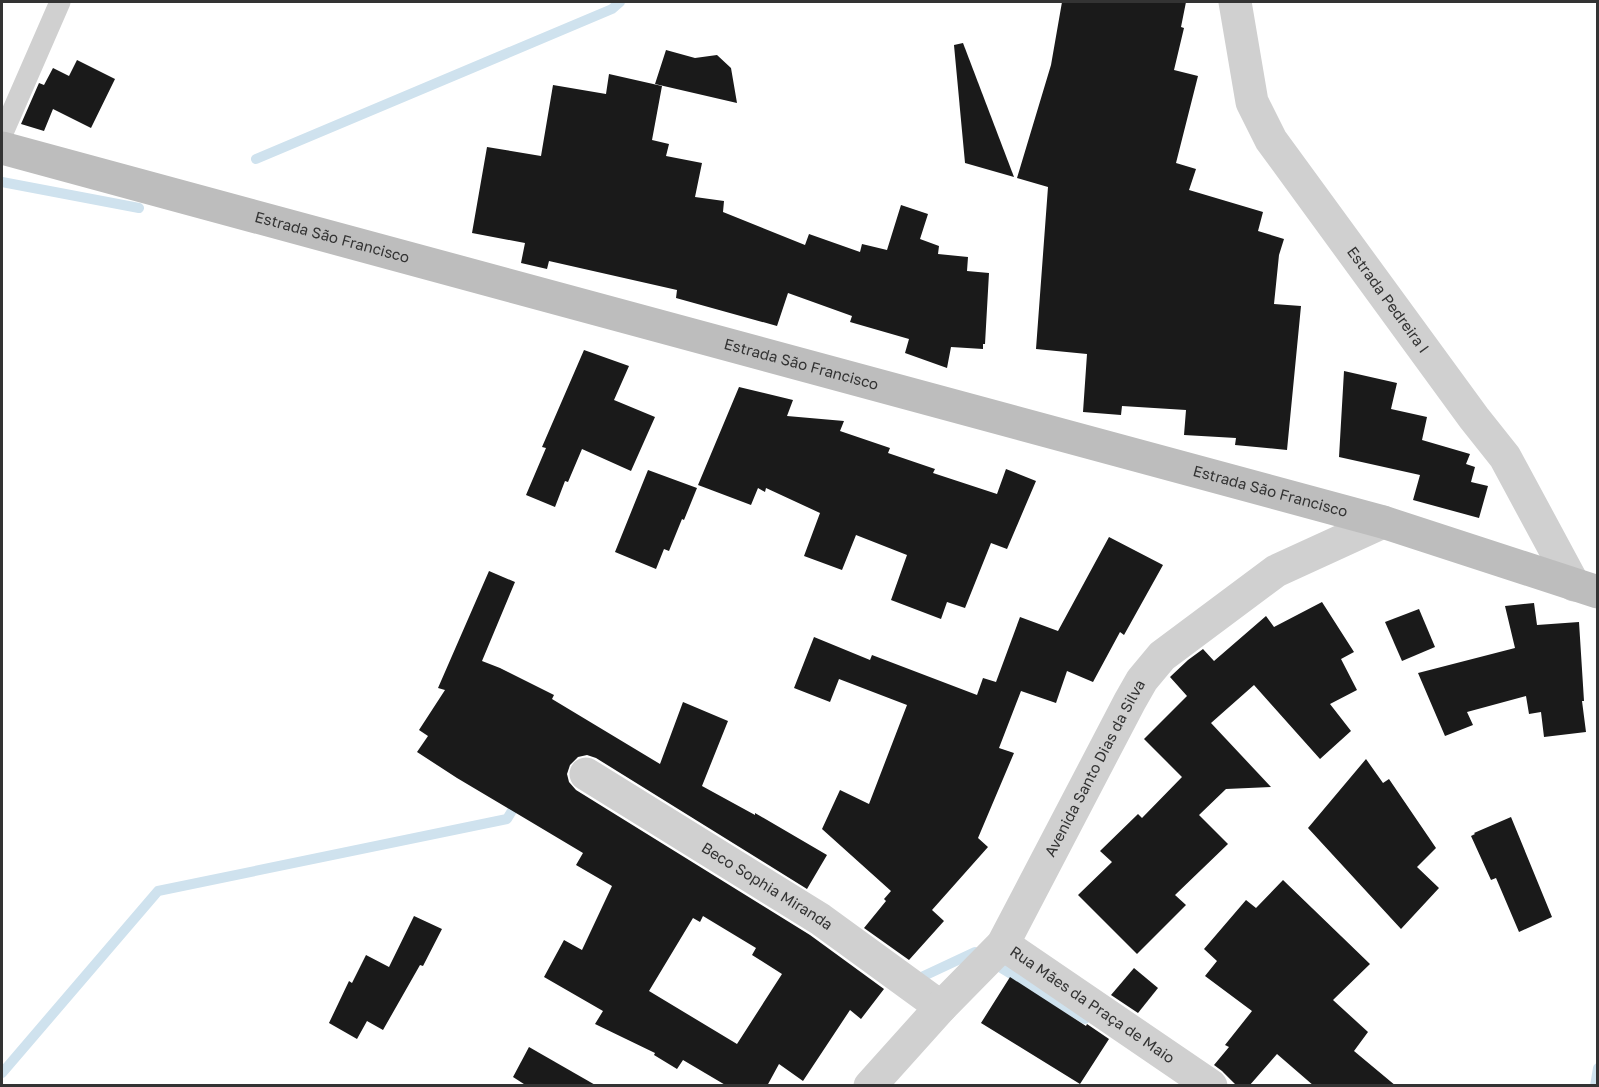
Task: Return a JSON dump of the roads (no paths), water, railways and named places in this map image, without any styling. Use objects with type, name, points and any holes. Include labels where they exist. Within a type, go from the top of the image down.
[{"type":"main road","name":"Estrada São Francisco","points":[[2,148],[1383,522],[1586,588]]},
{"type":"street","name":"Estrada Pedreira I","points":[[1235,2],[1252,102],[1271,140],[1505,457],[1586,588]]},
{"type":"street","name":"Avenida Santo Dias da Silva","points":[[870,1086],[941,1007],[1003,944],[1130,701],[1142,680],[1162,656],[1276,571],[1383,522]]},
{"type":"street","name":"Beco Sophia Miranda","points":[[586,774],[820,919],[941,1007]]},
{"type":"street","name":"Rua Mães da Praça de Maio","points":[[1003,944],[1210,1086]]},
{"type":"lane","points":[[2,135],[60,2]]},
{"type":"waterway","points":[[256,159],[612,9],[620,2]]},
{"type":"waterway","points":[[2,182],[139,208]]},
{"type":"waterway","points":[[2,1073],[158,891],[507,819],[518,801]]},
{"type":"waterway","points":[[913,981],[975,952],[1085,1019]]},
{"type":"waterway","points":[[1595,1086],[1598,1068]]}]
